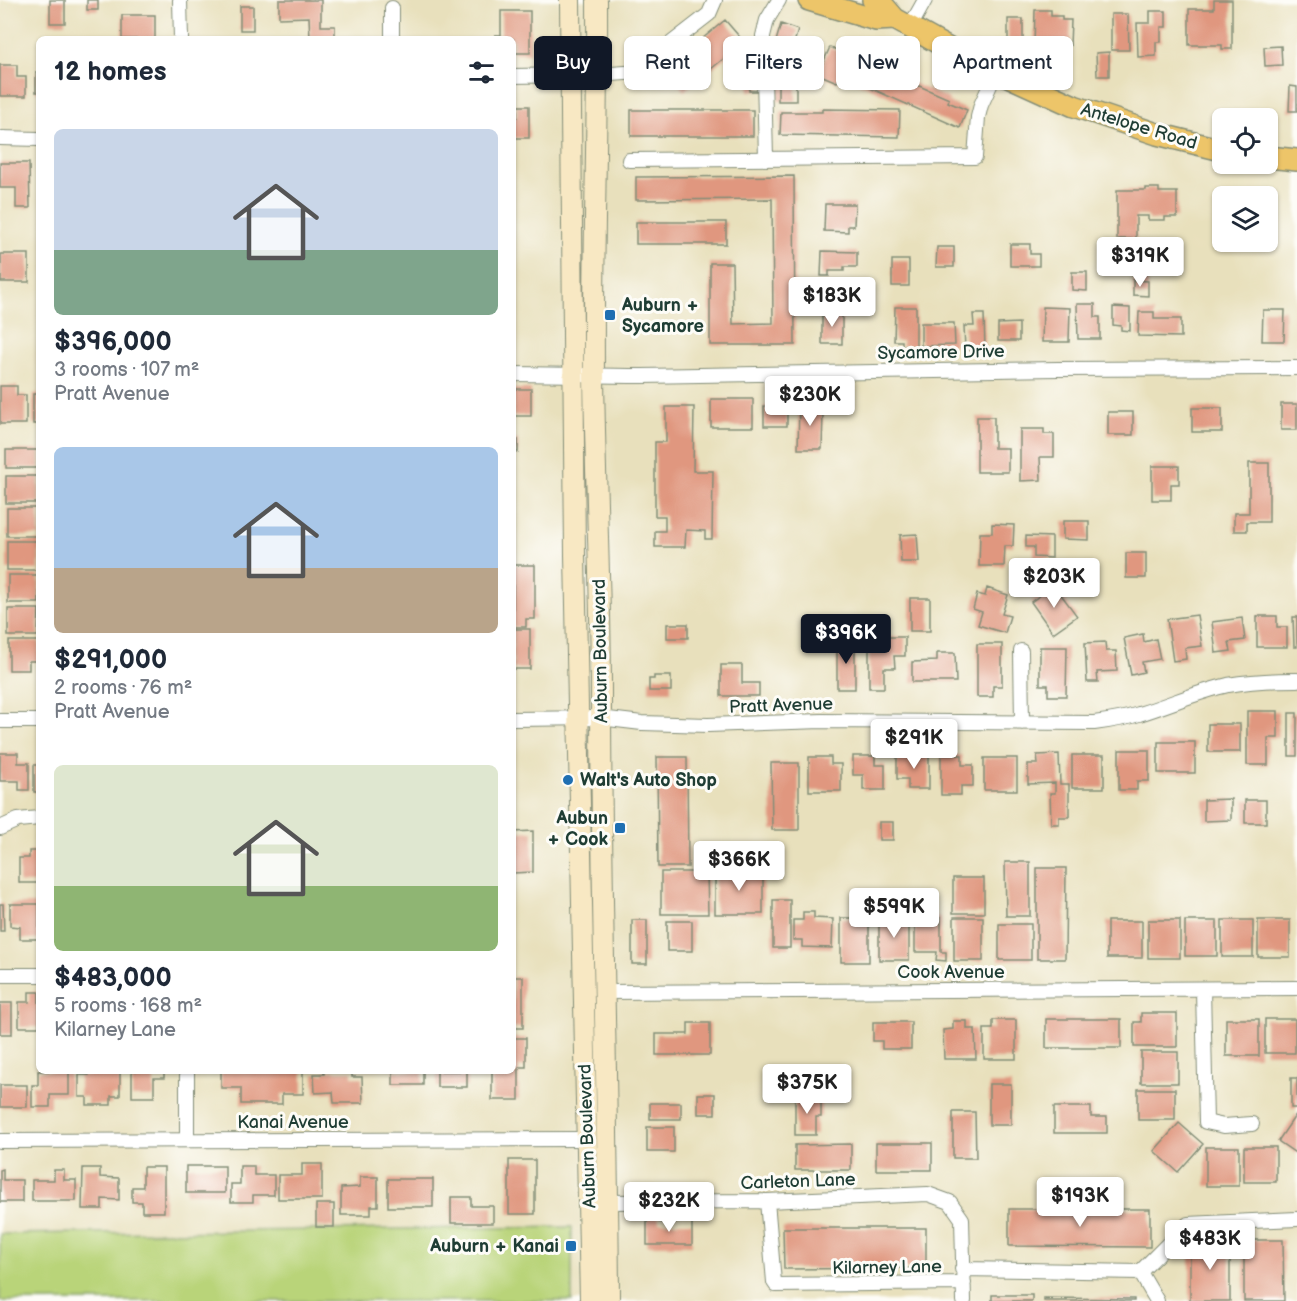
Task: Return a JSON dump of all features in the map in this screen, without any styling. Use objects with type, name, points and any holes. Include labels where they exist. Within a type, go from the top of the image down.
[{"type":"main road","name":"Auburn Boulevard","points":[[570,0],[570,36]]},
{"type":"main road","name":"Auburn Boulevard","points":[[597,0],[597,36]]},
{"type":"main road","name":"Antelope Road","points":[[809,0],[876,20],[902,23]]},
{"type":"main road","name":"Antelope Road","points":[[873,0],[882,4],[902,23],[932,39]]},
{"type":"main road","name":"Auburn Boulevard","points":[[571,90],[580,864],[590,1301]]},
{"type":"main road","name":"Auburn Boulevard","points":[[598,90],[594,228],[594,376],[609,1301]]},
{"type":"main road","name":"Antelope Road","points":[[1037,90],[1107,118],[1157,134],[1212,148]]},
{"type":"main road","points":[[1278,158],[1297,160]]},
{"type":"main road","points":[[580,864],[592,906],[594,980],[604,992]]},
{"type":"street","points":[[180,0],[181,36]]},
{"type":"street","points":[[612,74],[666,70],[669,45],[709,14],[715,0]]},
{"type":"street","points":[[766,158],[763,36],[767,20],[779,0]]},
{"type":"street","points":[[902,23],[926,0]]},
{"type":"street","points":[[392,8],[392,36]]},
{"type":"street","points":[[516,76],[534,76]]},
{"type":"street","points":[[629,160],[975,157],[978,117],[988,90]]},
{"type":"street","points":[[0,138],[36,139]]},
{"type":"street","name":"Sycamore Drive","points":[[516,374],[573,373],[594,376],[1297,368]]},
{"type":"street","points":[[1021,651],[1022,723]]},
{"type":"street","name":"Pratt Avenue","points":[[516,720],[600,718],[642,723],[708,725],[822,721],[1094,723],[1123,719],[1201,692],[1227,686],[1254,681],[1297,680]]},
{"type":"street","points":[[0,721],[36,721]]},
{"type":"street","points":[[0,828],[18,820],[36,818]]},
{"type":"street","points":[[0,975],[36,975]]},
{"type":"street","name":"Cook Avenue","points":[[604,992],[1297,988]]},
{"type":"street","points":[[1203,989],[1206,1122],[1224,1126],[1252,1124]]},
{"type":"street","points":[[187,1074],[188,1140]]},
{"type":"street","name":"Kanai Avenue","points":[[0,1141],[586,1139]]},
{"type":"street","name":"Carleton Lane","points":[[588,1202],[767,1201],[928,1194],[950,1202],[962,1219],[963,1276]]},
{"type":"street","name":"Kilarney Lane","points":[[767,1201],[776,1285],[963,1276],[1140,1272]]},
{"type":"street","points":[[1157,1301],[1140,1272],[1188,1224],[1297,1219]]},
{"type":"street","points":[[963,1276],[964,1301]]},
{"type":"green space","points":[[572,1227],[572,1301],[0,1301],[0,1234]]},
{"type":"building","points":[[50,0],[65,0],[65,23],[50,23]]},
{"type":"building","points":[[87,0],[98,0],[98,10],[87,10]]},
{"type":"building","points":[[279,0],[321,0],[321,26],[335,26],[335,36],[310,36],[309,17],[279,18]]},
{"type":"building","points":[[1214,0],[1232,0],[1232,49],[1222,49],[1222,45],[1189,45],[1189,9],[1214,9]]},
{"type":"building","points":[[240,6],[253,6],[253,30],[240,30]]},
{"type":"building","points":[[1035,10],[1051,10],[1051,16],[1062,16],[1062,20],[1071,20],[1070,36],[1034,36]]},
{"type":"building","points":[[501,11],[530,11],[530,53],[516,53],[516,36],[495,36],[501,35]]},
{"type":"building","points":[[1150,11],[1166,11],[1166,27],[1161,27],[1161,42],[1156,42],[1156,56],[1138,57],[1137,23],[1150,23]]},
{"type":"building","points":[[1111,14],[1128,14],[1129,50],[1111,50]]},
{"type":"building","points":[[122,15],[155,15],[155,36],[122,36]]},
{"type":"building","points":[[1008,19],[1023,19],[1023,36],[1008,36]]},
{"type":"building","points":[[725,20],[739,36],[723,36],[723,59],[711,69],[711,36],[706,36]]},
{"type":"building","points":[[781,24],[798,30],[796,36],[778,36]]},
{"type":"building","points":[[1281,46],[1282,65],[1265,66],[1264,47]]},
{"type":"building","points":[[830,47],[836,50],[836,82],[824,77],[824,60]]},
{"type":"building","points":[[1109,52],[1109,76],[1097,76],[1096,53]]},
{"type":"building","points":[[0,65],[17,65],[17,77],[26,77],[26,96],[0,96]]},
{"type":"building","points":[[920,86],[949,99],[948,102],[967,110],[960,128],[875,90],[920,90]]},
{"type":"building","points":[[1290,86],[1297,87],[1297,111],[1289,111]]},
{"type":"building","points":[[778,90],[796,90],[796,101],[778,101]]},
{"type":"building","points":[[517,106],[529,106],[529,138],[516,138]]},
{"type":"building","points":[[822,109],[900,110],[899,137],[780,135],[781,112],[822,112]]},
{"type":"building","points":[[631,110],[753,110],[753,136],[631,136]]},
{"type":"building","points":[[0,163],[29,163],[30,208],[16,208],[16,188],[0,188]]},
{"type":"building","points":[[794,176],[795,345],[710,345],[710,263],[732,263],[733,324],[773,323],[772,199],[636,200],[636,177]]},
{"type":"building","points":[[1146,188],[1159,188],[1159,192],[1177,192],[1177,217],[1148,220],[1148,216],[1136,216],[1136,239],[1117,239],[1117,190],[1146,190]]},
{"type":"building","points":[[825,204],[855,204],[854,226],[848,226],[848,232],[824,231]]},
{"type":"building","points":[[636,222],[726,222],[726,244],[636,244]]},
{"type":"building","points":[[1010,244],[1030,244],[1030,254],[1039,254],[1039,266],[1010,266]]},
{"type":"building","points":[[937,247],[954,247],[954,267],[936,267]]},
{"type":"building","points":[[822,251],[857,252],[857,267],[844,267],[844,271],[829,271],[829,276],[821,276]]},
{"type":"building","points":[[1112,251],[1141,251],[1140,268],[1112,267]]},
{"type":"building","points":[[1,254],[29,254],[29,282],[1,282]]},
{"type":"building","points":[[892,260],[909,260],[909,286],[892,286]]},
{"type":"building","points":[[1072,272],[1087,272],[1087,291],[1072,290]]},
{"type":"building","points":[[1133,280],[1148,281],[1148,296],[1133,295]]},
{"type":"building","points":[[1077,304],[1095,304],[1095,317],[1100,317],[1100,339],[1078,339]]},
{"type":"building","points":[[895,307],[916,307],[916,346],[902,346],[902,341],[894,341]]},
{"type":"building","points":[[1043,307],[1070,308],[1069,342],[1042,342]]},
{"type":"building","points":[[1113,307],[1130,308],[1130,331],[1121,330],[1121,326],[1113,325]]},
{"type":"building","points":[[1263,310],[1285,310],[1284,341],[1262,341]]},
{"type":"building","points":[[822,311],[842,311],[842,344],[822,344]]},
{"type":"building","points":[[1139,312],[1154,312],[1154,319],[1181,319],[1181,337],[1138,336]]},
{"type":"building","points":[[973,314],[984,314],[985,349],[965,350],[964,326],[974,326]]},
{"type":"building","points":[[921,323],[954,323],[955,345],[921,346]]},
{"type":"building","points":[[1019,323],[1019,341],[998,341],[998,324]]},
{"type":"building","points":[[0,386],[17,386],[17,395],[26,395],[26,424],[0,424]]},
{"type":"building","points":[[516,389],[531,389],[531,416],[516,416]]},
{"type":"building","points":[[33,394],[36,394],[36,424],[33,424]]},
{"type":"building","points":[[711,399],[753,399],[753,427],[711,427]]},
{"type":"building","points":[[799,404],[820,404],[820,413],[823,413],[822,449],[798,449]]},
{"type":"building","points":[[1281,404],[1297,404],[1297,430],[1281,430]]},
{"type":"building","points":[[764,406],[787,406],[787,426],[764,426]]},
{"type":"building","points":[[666,407],[694,407],[693,471],[713,471],[712,539],[705,539],[705,531],[686,530],[685,547],[655,547],[655,531],[665,531],[665,516],[655,516],[655,442],[666,442]]},
{"type":"building","points":[[1192,408],[1222,408],[1222,432],[1192,432]]},
{"type":"building","points":[[1108,412],[1133,412],[1133,435],[1108,435]]},
{"type":"building","points":[[977,417],[994,417],[994,448],[1008,448],[1008,472],[977,472]]},
{"type":"building","points":[[1020,429],[1044,429],[1044,434],[1054,434],[1054,457],[1040,457],[1041,480],[1020,481]]},
{"type":"building","points":[[516,440],[518,440],[518,452],[516,452]]},
{"type":"building","points":[[6,450],[36,450],[36,468],[6,468]]},
{"type":"building","points":[[1249,463],[1269,463],[1269,522],[1247,522],[1247,531],[1234,531],[1234,513],[1249,513]]},
{"type":"building","points":[[1152,466],[1179,466],[1179,484],[1171,484],[1171,500],[1152,500]]},
{"type":"building","points":[[6,476],[36,476],[36,503],[6,503]]},
{"type":"building","points":[[7,508],[36,508],[36,536],[7,536]]},
{"type":"building","points":[[1063,521],[1089,521],[1089,540],[1063,539]]},
{"type":"building","points":[[992,524],[1014,525],[1013,546],[1005,546],[1004,566],[979,566],[980,533],[992,533]]},
{"type":"building","points":[[917,534],[919,562],[901,562],[900,535]]},
{"type":"building","points":[[1026,536],[1052,537],[1052,558],[1034,557],[1034,547],[1026,547]]},
{"type":"building","points":[[7,541],[36,541],[36,570],[7,570]]},
{"type":"building","points":[[1126,553],[1146,553],[1146,578],[1126,578]]},
{"type":"building","points":[[516,565],[535,565],[535,619],[526,619],[526,627],[516,627]]},
{"type":"building","points":[[8,575],[36,575],[36,603],[8,603]]},
{"type":"building","points":[[1054,585],[1077,616],[1053,633],[1031,602]]},
{"type":"building","points":[[987,588],[1008,595],[1002,614],[1010,616],[1005,633],[978,625],[982,612],[973,609],[977,594],[985,596]]},
{"type":"building","points":[[910,598],[930,598],[930,631],[910,631]]},
{"type":"building","points":[[8,609],[36,609],[36,636],[8,636]]},
{"type":"building","points":[[1197,615],[1202,646],[1185,648],[1186,659],[1173,661],[1167,619]]},
{"type":"building","points":[[1257,616],[1277,616],[1277,627],[1287,627],[1287,647],[1257,647]]},
{"type":"building","points":[[1293,617],[1297,617],[1297,647],[1294,647]]},
{"type":"building","points":[[1242,618],[1245,640],[1229,642],[1231,651],[1216,653],[1212,622]]},
{"type":"building","points":[[667,624],[688,624],[688,638],[667,638]]},
{"type":"building","points":[[516,629],[530,629],[530,669],[516,669]]},
{"type":"building","points":[[1143,634],[1144,642],[1156,639],[1160,659],[1142,662],[1144,672],[1131,675],[1124,638]]},
{"type":"building","points":[[869,637],[905,637],[905,656],[894,656],[895,668],[884,668],[884,688],[869,688]]},
{"type":"building","points":[[9,641],[36,641],[36,661],[29,661],[29,670],[9,670]]},
{"type":"building","points":[[837,642],[855,642],[855,689],[837,689]]},
{"type":"building","points":[[1105,642],[1106,651],[1116,651],[1117,671],[1097,672],[1098,682],[1087,682],[1085,643]]},
{"type":"building","points":[[977,644],[1002,644],[1002,686],[993,686],[993,697],[977,697]]},
{"type":"building","points":[[1040,647],[1067,647],[1066,696],[1048,696],[1048,685],[1040,685]]},
{"type":"building","points":[[937,653],[955,653],[956,682],[912,682],[912,662],[937,661]]},
{"type":"building","points":[[721,665],[742,665],[742,683],[759,683],[759,696],[721,696]]},
{"type":"building","points":[[654,676],[671,676],[671,691],[649,691],[649,679],[654,679]]},
{"type":"building","points":[[1247,711],[1278,711],[1278,738],[1268,738],[1268,765],[1247,765]]},
{"type":"building","points":[[1289,713],[1297,713],[1297,756],[1289,756]]},
{"type":"building","points":[[1208,724],[1240,724],[1240,752],[1208,752]]},
{"type":"building","points":[[1158,742],[1195,742],[1195,773],[1158,773]]},
{"type":"building","points":[[1119,750],[1149,750],[1149,781],[1137,781],[1137,790],[1119,790]]},
{"type":"building","points":[[0,753],[18,753],[18,763],[29,763],[29,790],[19,790],[19,781],[0,781]]},
{"type":"building","points":[[897,753],[929,753],[929,789],[908,789],[908,779],[897,779]]},
{"type":"building","points":[[1059,754],[1060,784],[1069,784],[1069,817],[1059,817],[1059,824],[1051,824],[1050,793],[1055,793],[1055,783],[1028,784],[1028,764],[1038,764],[1037,755]]},
{"type":"building","points":[[941,755],[962,755],[962,765],[973,765],[973,786],[961,786],[961,795],[941,795]]},
{"type":"building","points":[[1072,755],[1104,755],[1104,788],[1072,788]]},
{"type":"building","points":[[853,756],[875,756],[875,765],[885,765],[885,790],[863,790],[863,775],[853,775]]},
{"type":"building","points":[[657,757],[687,757],[688,867],[658,867]]},
{"type":"building","points":[[809,757],[831,757],[831,764],[841,764],[841,791],[809,791]]},
{"type":"building","points":[[984,758],[1017,758],[1017,790],[984,790]]},
{"type":"building","points":[[771,763],[799,763],[799,830],[772,830]]},
{"type":"building","points":[[34,765],[36,765],[36,792],[34,792]]},
{"type":"building","points":[[1231,799],[1231,820],[1204,821],[1204,800]]},
{"type":"building","points":[[1245,800],[1266,800],[1266,823],[1245,823]]},
{"type":"building","points":[[879,822],[893,822],[893,840],[879,840]]},
{"type":"building","points":[[533,831],[533,872],[516,873],[516,832]]},
{"type":"building","points":[[29,851],[36,851],[36,883],[19,883],[19,858],[29,858]]},
{"type":"building","points":[[1005,862],[1030,862],[1030,916],[1006,916]]},
{"type":"building","points":[[1037,868],[1066,868],[1065,959],[1037,959]]},
{"type":"building","points":[[715,869],[763,869],[763,914],[715,914]]},
{"type":"building","points":[[661,872],[707,872],[708,914],[661,914]]},
{"type":"building","points":[[953,878],[984,878],[984,913],[953,913]]},
{"type":"building","points":[[773,900],[790,900],[790,948],[773,948]]},
{"type":"building","points":[[0,904],[3,904],[4,931],[0,931]]},
{"type":"building","points":[[10,904],[36,904],[36,939],[20,939],[20,927],[10,926]]},
{"type":"building","points":[[803,912],[814,912],[814,918],[833,919],[832,948],[802,947],[802,940],[793,940],[793,920],[803,920]]},
{"type":"building","points":[[879,917],[909,917],[909,960],[879,960]]},
{"type":"building","points":[[915,917],[941,917],[941,952],[946,952],[946,961],[936,960],[937,952],[915,952]]},
{"type":"building","points":[[954,917],[983,917],[983,961],[954,961]]},
{"type":"building","points":[[841,918],[869,918],[869,962],[841,962]]},
{"type":"building","points":[[632,920],[647,920],[647,964],[632,964]]},
{"type":"building","points":[[1148,920],[1180,920],[1180,958],[1148,958]]},
{"type":"building","points":[[1222,920],[1253,920],[1253,957],[1222,957]]},
{"type":"building","points":[[1258,920],[1290,920],[1290,957],[1258,957]]},
{"type":"building","points":[[667,921],[692,921],[692,951],[667,951]]},
{"type":"building","points":[[1107,921],[1142,921],[1142,958],[1107,958]]},
{"type":"building","points":[[1185,921],[1217,921],[1217,956],[1185,956]]},
{"type":"building","points":[[999,924],[1031,924],[1031,960],[999,960]]},
{"type":"building","points":[[516,977],[523,977],[523,1028],[516,1028]]},
{"type":"building","points":[[29,992],[36,992],[36,1027],[19,1027],[19,1002],[29,1002]]},
{"type":"building","points":[[0,1003],[12,1003],[12,1034],[0,1034]]},
{"type":"building","points":[[1141,1013],[1177,1013],[1177,1047],[1134,1047],[1134,1022],[1141,1022]]},
{"type":"building","points":[[1046,1019],[1121,1019],[1121,1048],[1046,1048]]},
{"type":"building","points":[[1226,1019],[1259,1019],[1259,1056],[1226,1056]]},
{"type":"building","points":[[1265,1019],[1295,1019],[1295,1053],[1265,1053]]},
{"type":"building","points":[[993,1020],[1016,1020],[1016,1059],[984,1059],[984,1029],[993,1029]]},
{"type":"building","points":[[953,1021],[967,1021],[967,1029],[975,1029],[976,1059],[944,1059],[943,1030],[953,1029]]},
{"type":"building","points":[[873,1022],[911,1022],[911,1049],[882,1049],[882,1041],[873,1041]]},
{"type":"building","points":[[688,1023],[710,1023],[710,1055],[656,1055],[656,1034],[688,1034]]},
{"type":"building","points":[[516,1038],[526,1038],[526,1067],[519,1067],[519,1100],[492,1100],[492,1074],[516,1074]]},
{"type":"building","points":[[1141,1052],[1178,1052],[1178,1083],[1141,1083]]},
{"type":"building","points":[[38,1074],[69,1074],[69,1095],[50,1095],[50,1107],[32,1107],[32,1085],[38,1085]]},
{"type":"building","points":[[120,1074],[120,1096],[111,1096],[111,1105],[87,1105],[87,1097],[79,1097],[79,1075]]},
{"type":"building","points":[[132,1074],[164,1074],[164,1078],[154,1078],[154,1097],[132,1097]]},
{"type":"building","points":[[221,1074],[303,1074],[303,1094],[282,1094],[282,1104],[241,1104],[241,1088],[221,1088]]},
{"type":"building","points":[[314,1074],[352,1074],[352,1077],[362,1077],[363,1103],[334,1103],[333,1092],[315,1093]]},
{"type":"building","points":[[393,1074],[423,1074],[423,1085],[393,1085]]},
{"type":"building","points":[[437,1074],[467,1074],[467,1087],[437,1087]]},
{"type":"building","points":[[1291,1078],[1297,1078],[1297,1108],[1291,1108]]},
{"type":"building","points":[[989,1084],[1011,1084],[1011,1125],[989,1125]]},
{"type":"building","points":[[0,1085],[27,1085],[27,1107],[0,1107]]},
{"type":"building","points":[[1138,1089],[1175,1089],[1175,1120],[1138,1120]]},
{"type":"building","points":[[698,1094],[715,1094],[715,1114],[698,1114]]},
{"type":"building","points":[[795,1097],[821,1097],[821,1117],[816,1117],[816,1135],[795,1135]]},
{"type":"building","points":[[650,1103],[681,1103],[681,1119],[650,1119]]},
{"type":"building","points":[[1054,1107],[1091,1107],[1091,1117],[1107,1117],[1107,1133],[1054,1133]]},
{"type":"building","points":[[953,1112],[975,1112],[976,1158],[953,1158]]},
{"type":"building","points":[[1297,1113],[1297,1154],[1278,1141]]},
{"type":"building","points":[[1179,1123],[1203,1144],[1178,1172],[1154,1151]]},
{"type":"building","points":[[647,1127],[674,1127],[674,1152],[647,1152]]},
{"type":"building","points":[[876,1143],[932,1143],[932,1170],[876,1170]]},
{"type":"building","points":[[851,1144],[851,1170],[795,1170],[795,1145]]},
{"type":"building","points":[[1206,1147],[1239,1147],[1239,1186],[1206,1186]]},
{"type":"building","points":[[1244,1147],[1276,1147],[1276,1182],[1244,1182]]},
{"type":"building","points":[[509,1160],[535,1160],[535,1214],[509,1214]]},
{"type":"building","points":[[302,1164],[322,1164],[322,1199],[278,1199],[278,1175],[302,1175]]},
{"type":"building","points":[[186,1166],[225,1166],[225,1193],[186,1193]]},
{"type":"building","points":[[240,1166],[254,1166],[254,1175],[274,1175],[274,1195],[253,1195],[253,1202],[231,1202],[231,1184],[240,1184]]},
{"type":"building","points":[[143,1167],[164,1167],[164,1212],[142,1212],[142,1202],[132,1202],[132,1187],[143,1187]]},
{"type":"building","points":[[83,1168],[100,1168],[100,1177],[119,1178],[119,1200],[102,1199],[102,1209],[82,1209]]},
{"type":"building","points":[[3,1169],[3,1180],[22,1180],[22,1202],[0,1202],[0,1170]]},
{"type":"building","points":[[54,1170],[64,1170],[64,1180],[76,1180],[76,1201],[32,1201],[32,1180],[54,1180]]},
{"type":"building","points":[[360,1177],[378,1177],[378,1206],[371,1206],[371,1215],[341,1215],[341,1188],[360,1187]]},
{"type":"building","points":[[388,1179],[433,1179],[433,1207],[388,1207]]},
{"type":"building","points":[[451,1197],[471,1197],[471,1206],[493,1206],[493,1223],[451,1223]]},
{"type":"building","points":[[316,1204],[334,1204],[334,1227],[316,1227]]},
{"type":"building","points":[[1009,1209],[1150,1209],[1150,1247],[1009,1246]]},
{"type":"building","points":[[647,1217],[659,1217],[659,1222],[692,1222],[692,1245],[647,1245]]},
{"type":"building","points":[[783,1228],[926,1228],[926,1268],[784,1269]]},
{"type":"building","points":[[1230,1240],[1230,1301],[1190,1301],[1190,1241]]},
{"type":"building","points":[[1244,1240],[1283,1240],[1284,1301],[1244,1301]]},
{"type":"building","points":[[992,1295],[1032,1295],[1032,1301],[992,1301]]},
{"type":"building","points":[[1044,1298],[1134,1299],[1134,1301],[1044,1301]]},
{"type":"place","name":"Auburn + Sycamore","points":[[610,315]]},
{"type":"place","name":"Walt's Auto Shop","points":[[568,780]]},
{"type":"place","name":"Aubun + Cook","points":[[620,828]]},
{"type":"place","name":"Auburn + Kanai","points":[[571,1246]]}]
